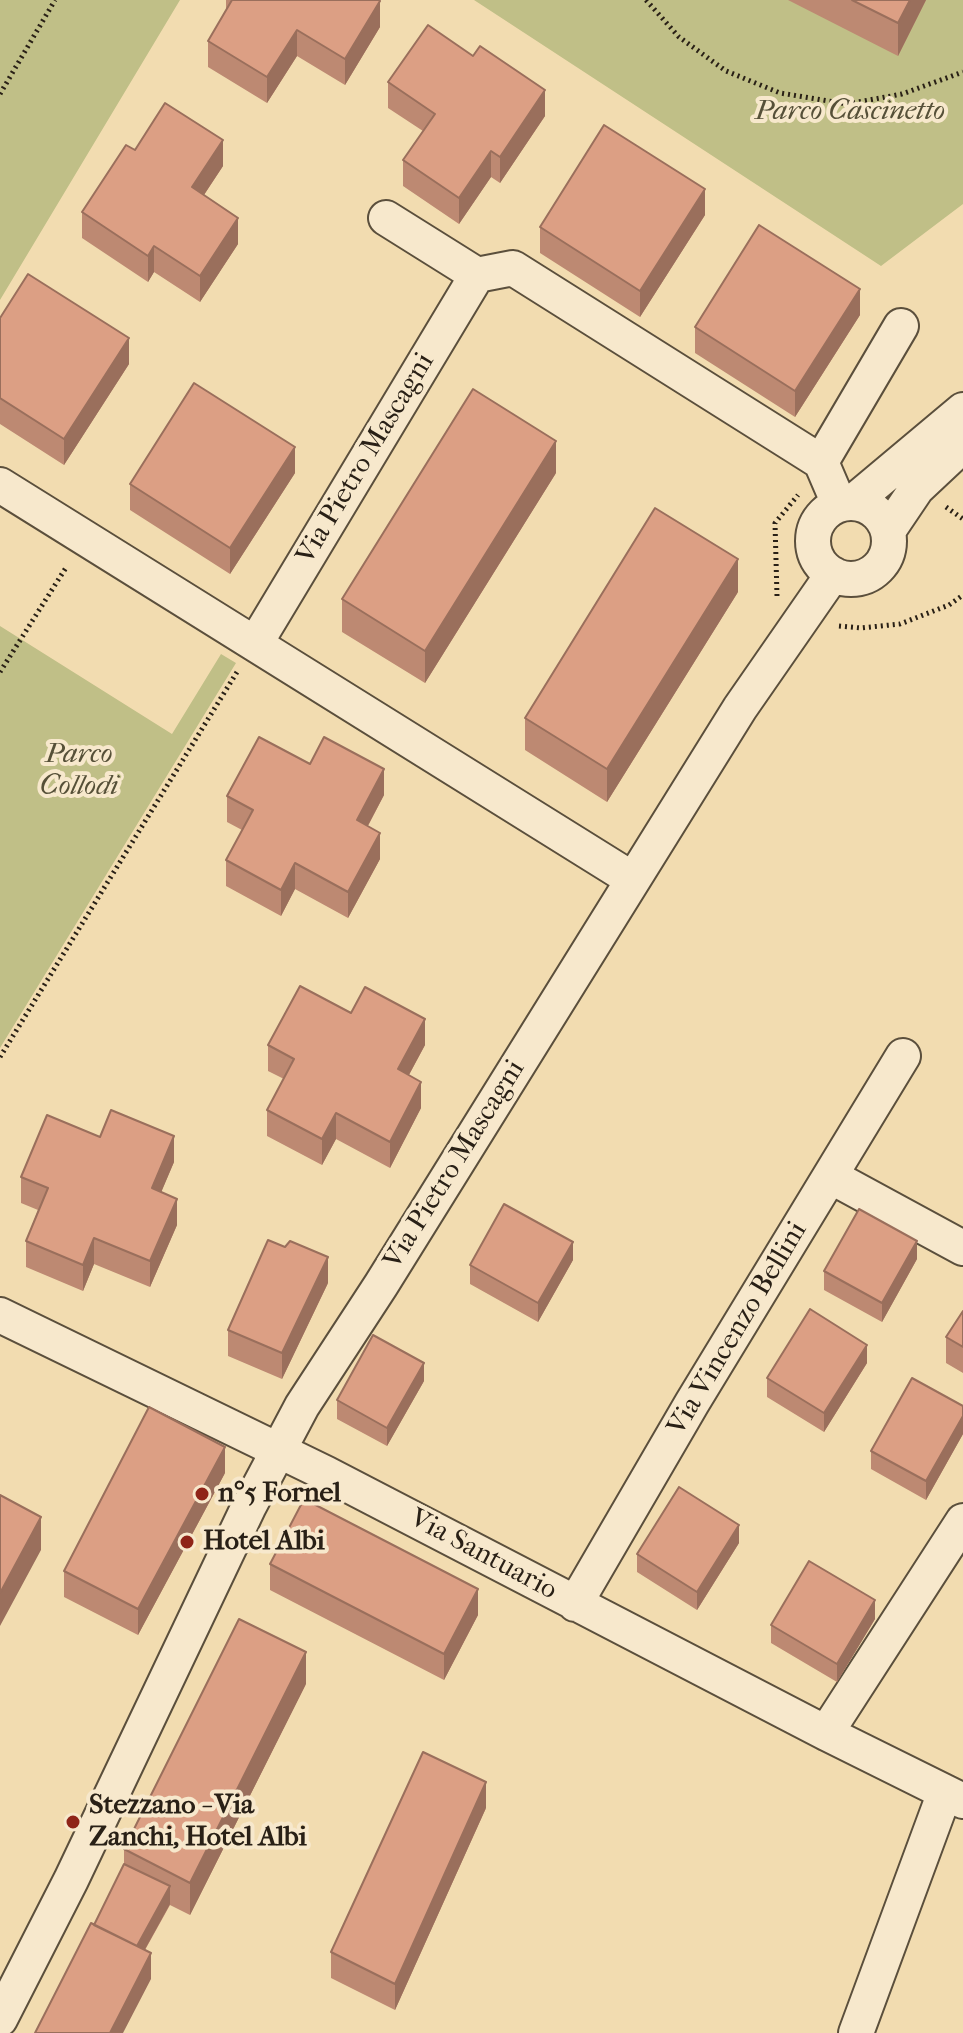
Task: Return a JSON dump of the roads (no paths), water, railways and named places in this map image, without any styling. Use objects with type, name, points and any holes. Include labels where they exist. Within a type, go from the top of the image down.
[{"type":"street","points":[[386,218],[477,275],[513,268],[823,466],[846,504],[874,511],[888,531],[886,556],[879,566],[858,578],[845,578],[833,574],[816,556],[814,531],[819,520],[828,510],[846,504],[870,491],[963,410]]},
{"type":"street","name":"Via Pietro Mascagni","points":[[255,644],[477,275]]},
{"type":"street","points":[[823,466],[901,326]]},
{"type":"street","points":[[888,531],[917,488],[963,445]]},
{"type":"street","points":[[0,485],[632,879]]},
{"type":"street","name":"Via Pietro Mascagni","points":[[0,2019],[71,1880],[249,1506],[302,1406],[381,1285],[740,708],[833,574]]},
{"type":"street","name":"Via Vincenzo Bellini","points":[[575,1604],[692,1403],[903,1056]]},
{"type":"street","points":[[832,1177],[963,1248]]},
{"type":"street","name":"Via Santuario","points":[[0,1315],[278,1451],[954,1797]]},
{"type":"street","points":[[826,1733],[963,1521]]},
{"type":"street","points":[[856,2033],[954,1797]]},
{"type":"place","name":"n°5 Fornel","points":[[202,1494]]},
{"type":"place","name":"Hotel Albi","points":[[187,1542]]},
{"type":"place","name":"Stezzano - Via Zanchi, Hotel Albi","points":[[73,1822]]},
{"type":"park label","name":"Parco Cascinetto","points":[[850,112]]},
{"type":"park label","name":"Parco Collodi","points":[[79,771]]}]
